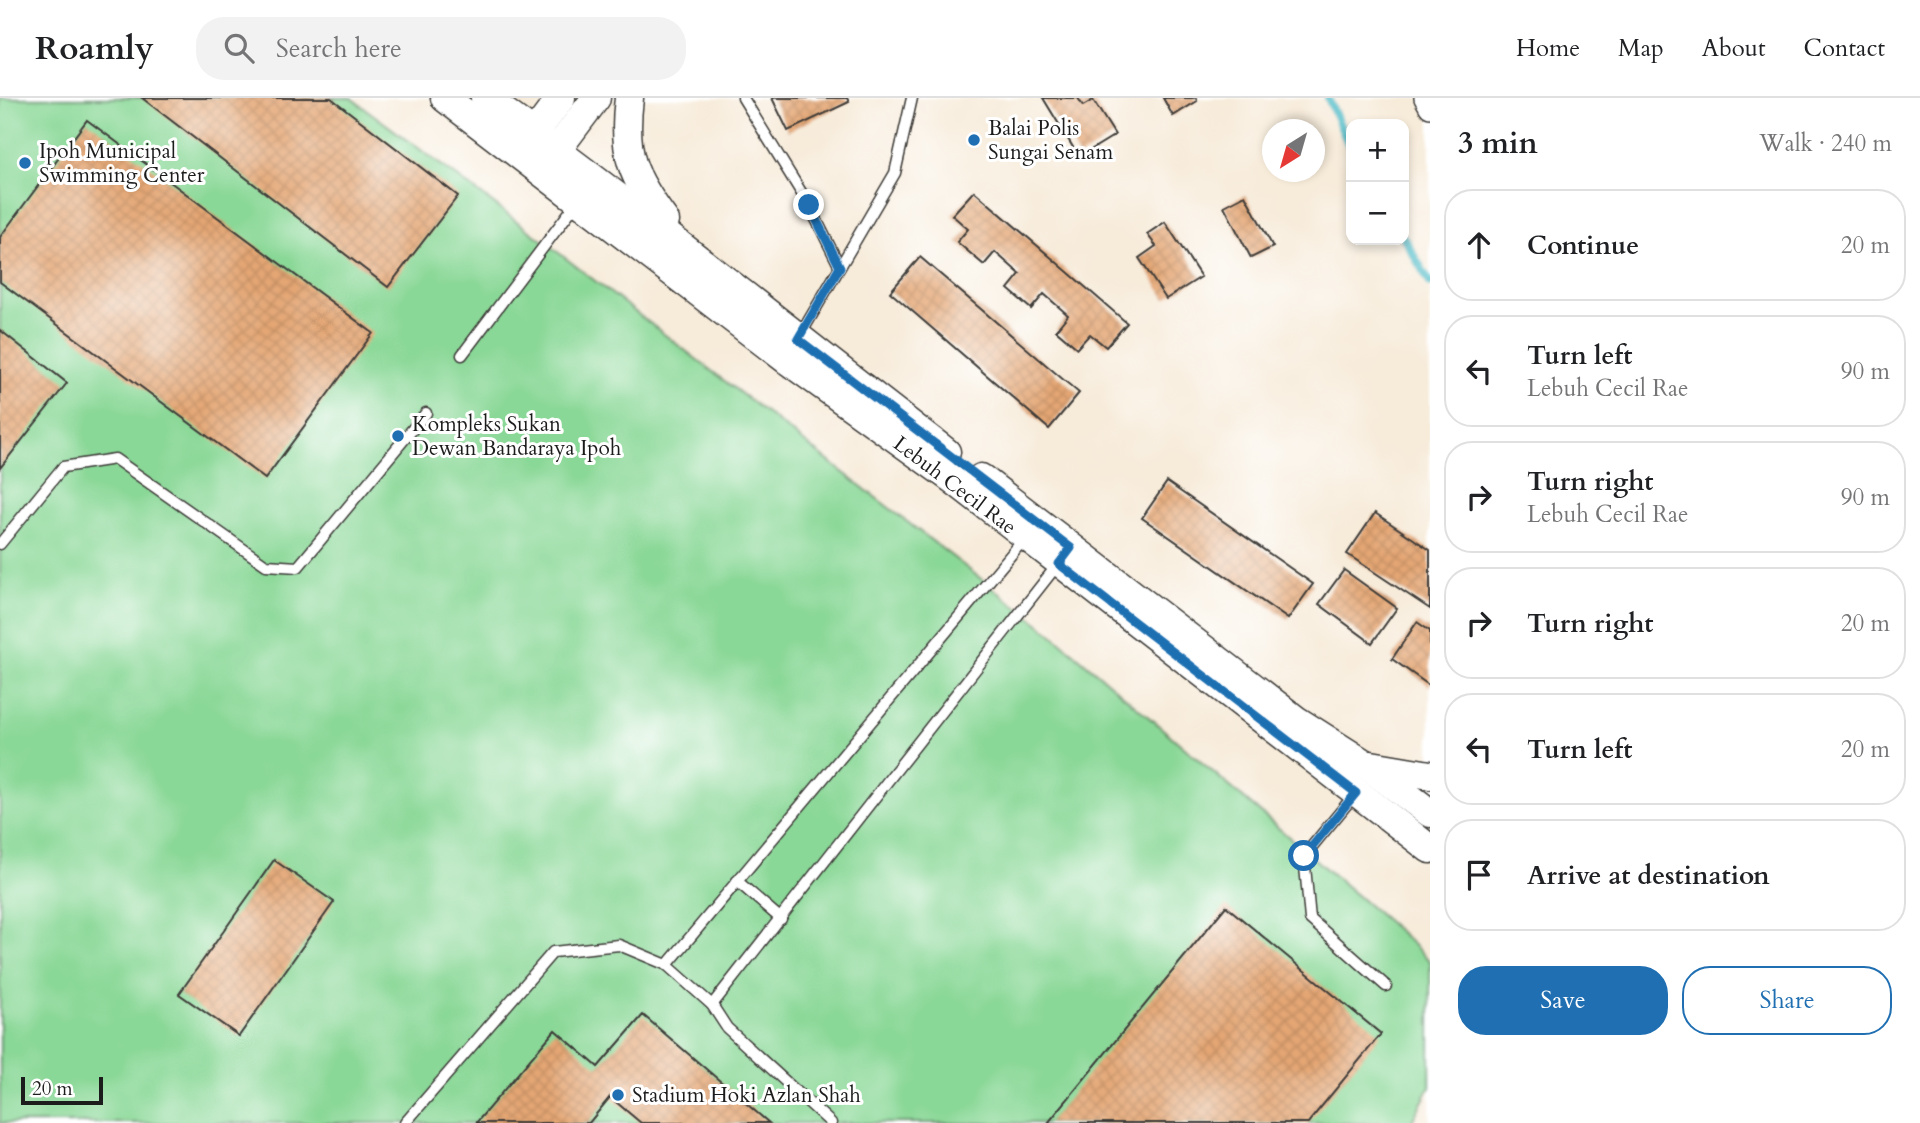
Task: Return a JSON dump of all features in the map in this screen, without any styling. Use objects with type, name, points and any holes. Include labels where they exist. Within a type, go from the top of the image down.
[{"type":"street","points":[[445,98],[583,195]]},
{"type":"street","points":[[460,98],[520,140],[543,143],[596,98]]},
{"type":"street","name":"Lebuh Cecil Rae","points":[[485,98],[681,243],[1065,556],[1296,720],[1365,764],[1430,813]]},
{"type":"street","points":[[543,143],[561,98]]},
{"type":"street","points":[[628,98],[624,134],[638,184],[681,243]]},
{"type":"street","points":[[1425,98],[1430,107]]},
{"type":"street","points":[[543,143],[558,169],[583,195]]},
{"type":"street","name":"Lebuh Cecil Rae","points":[[583,195],[633,225],[654,256],[787,360],[955,481],[1032,531]]},
{"type":"street","name":"Lebuh Cecil Rae","points":[[1065,556],[1356,793],[1430,849]]},
{"type":"street","points":[[1365,764],[1430,775]]},
{"type":"lane","points":[[743,98],[809,205],[840,267]]},
{"type":"lane","points":[[798,339],[895,173],[912,98]]},
{"type":"lane","points":[[462,355],[583,195]]},
{"type":"lane","points":[[0,544],[63,467],[115,458],[266,565],[298,567],[426,412]]},
{"type":"lane","points":[[667,965],[1032,531]]},
{"type":"lane","points":[[712,1005],[1065,556]]},
{"type":"lane","points":[[1356,793],[1304,856],[1310,919],[1387,986]]},
{"type":"lane","points":[[737,881],[781,919]]},
{"type":"lane","points":[[405,1123],[554,953],[619,945],[667,965],[712,1005],[727,1028],[831,1123]]},
{"type":"green space","name":"Kompleks Sukan Dewan Bandaraya Ipoh","points":[[0,98],[351,98],[546,243],[1046,629],[1402,934],[1430,961],[1430,1087],[1411,1123],[0,1123]]},
{"type":"building","points":[[142,98],[331,98],[458,196],[388,287]]},
{"type":"building","points":[[772,98],[847,98],[849,102],[788,131]]},
{"type":"building","points":[[1043,98],[1078,98],[1083,106],[1093,100],[1115,135],[1079,157]]},
{"type":"building","points":[[1163,98],[1196,98],[1197,101],[1173,116]]},
{"type":"building","points":[[87,120],[373,333],[265,479],[0,282],[0,237]]},
{"type":"building","points":[[974,191],[1127,323],[1106,347],[1090,334],[1077,348],[1056,330],[1068,315],[1044,294],[1031,309],[1008,289],[1020,274],[995,252],[984,265],[957,242],[968,229],[952,215]]},
{"type":"building","points":[[1245,195],[1273,247],[1251,258],[1224,206]]},
{"type":"building","points":[[1165,222],[1201,277],[1166,299],[1139,258],[1156,246],[1147,234]]},
{"type":"building","points":[[920,257],[1079,393],[1049,429],[890,292]]},
{"type":"building","points":[[0,330],[67,383],[0,468]]},
{"type":"building","points":[[1167,482],[1313,584],[1288,619],[1142,518]]},
{"type":"building","points":[[1375,513],[1430,550],[1430,609],[1347,554]]},
{"type":"building","points":[[1344,570],[1397,608],[1372,643],[1319,604]]},
{"type":"building","points":[[1417,622],[1430,631],[1430,686],[1392,659]]},
{"type":"building","points":[[274,860],[334,902],[239,1036],[179,994]]},
{"type":"building","points":[[1226,906],[1381,1034],[1308,1123],[1048,1123]]},
{"type":"building","name":"Stadium Hoki Azlan Shah","points":[[643,1015],[769,1123],[641,1123],[610,1097],[589,1123],[476,1123],[555,1030],[598,1067]]},
{"type":"waterway","points":[[1328,98],[1346,139]]},
{"type":"waterway","points":[[1408,245],[1430,283]]},
{"type":"place","name":"Balai Polis Sungai Senam","points":[[974,140]]},
{"type":"place","name":"Ipoh Municipal Swimming Center","points":[[25,163]]},
{"type":"place","name":"Kompleks Sukan Dewan Bandaraya Ipoh","points":[[398,436]]},
{"type":"place","name":"Stadium Hoki Azlan Shah","points":[[618,1095]]},
{"type":"route","points":[[809,205],[840,267],[798,339],[1071,548],[1059,564],[1356,793],[1304,856]]}]
